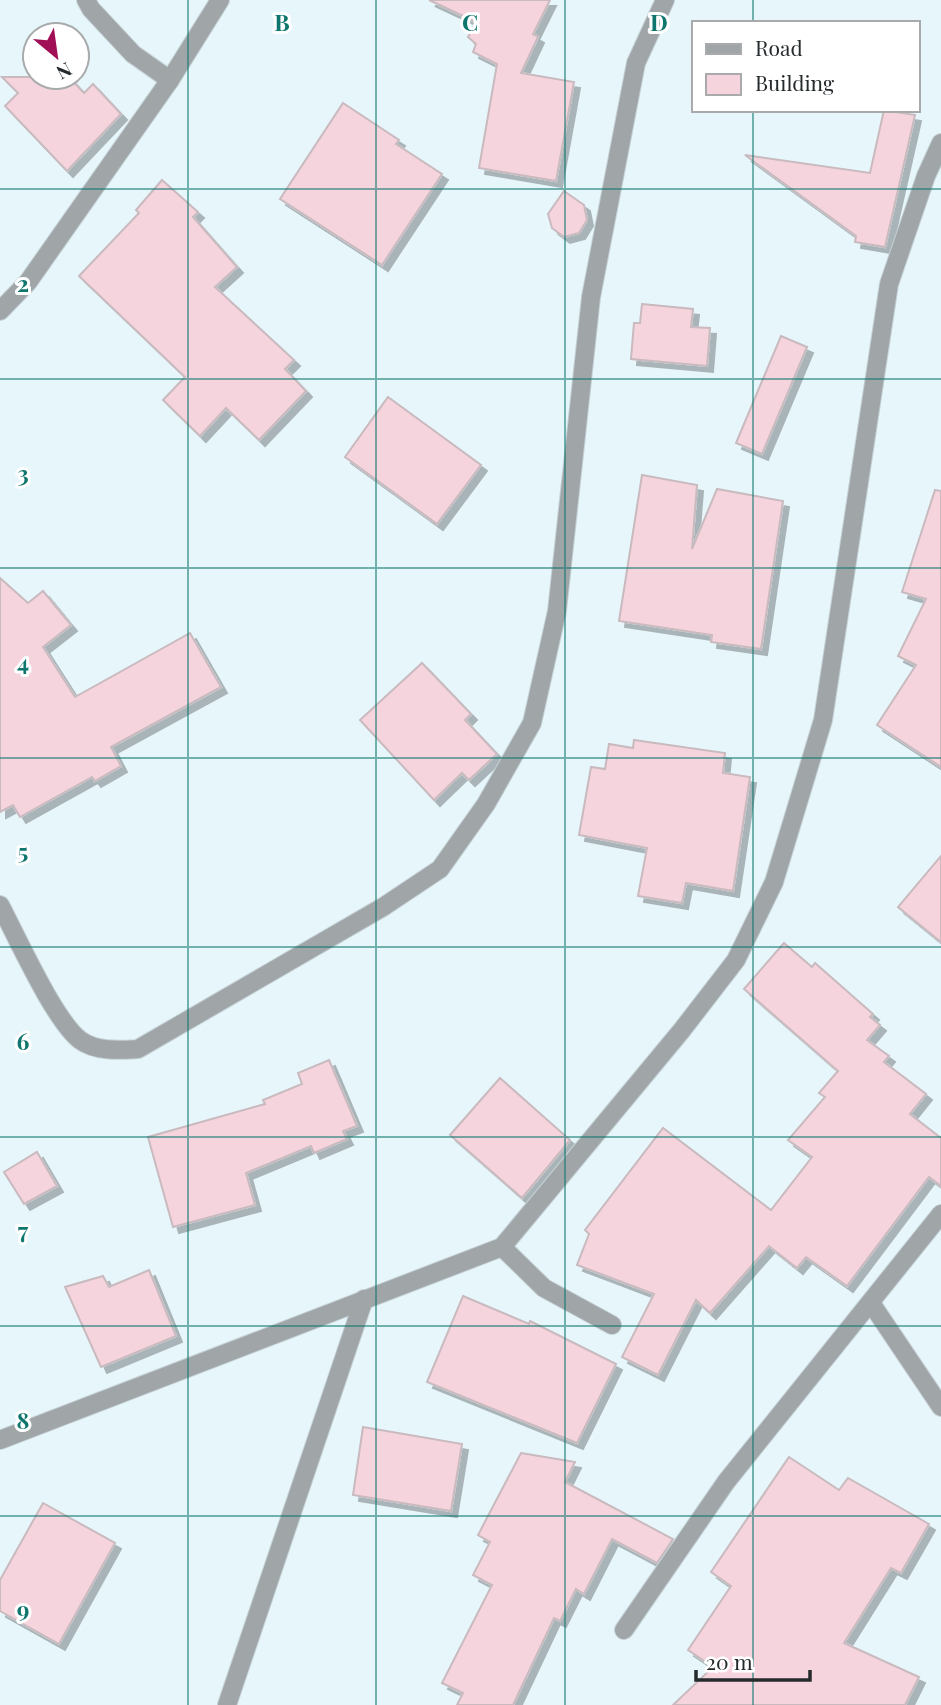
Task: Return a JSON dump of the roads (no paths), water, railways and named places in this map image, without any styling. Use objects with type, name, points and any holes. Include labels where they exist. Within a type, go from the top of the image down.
[{"type":"street","points":[[86,0],[91,9],[133,54],[170,80]]},
{"type":"street","points":[[0,311],[29,282],[170,80],[220,0]]},
{"type":"street","points":[[2,912],[58,1014],[81,1041],[109,1050],[138,1049],[383,907],[440,869],[486,804],[532,723],[556,611],[592,297],[636,63],[665,0]]},
{"type":"street","points":[[0,1440],[502,1247],[682,1030],[736,960],[774,882],[823,720],[889,284],[926,176],[941,143]]},
{"type":"street","points":[[624,1630],[726,1482],[941,1214]]},
{"type":"street","points":[[502,1247],[544,1287],[612,1325]]},
{"type":"street","points":[[227,1705],[364,1299]]},
{"type":"street","points":[[870,1303],[941,1407]]}]
